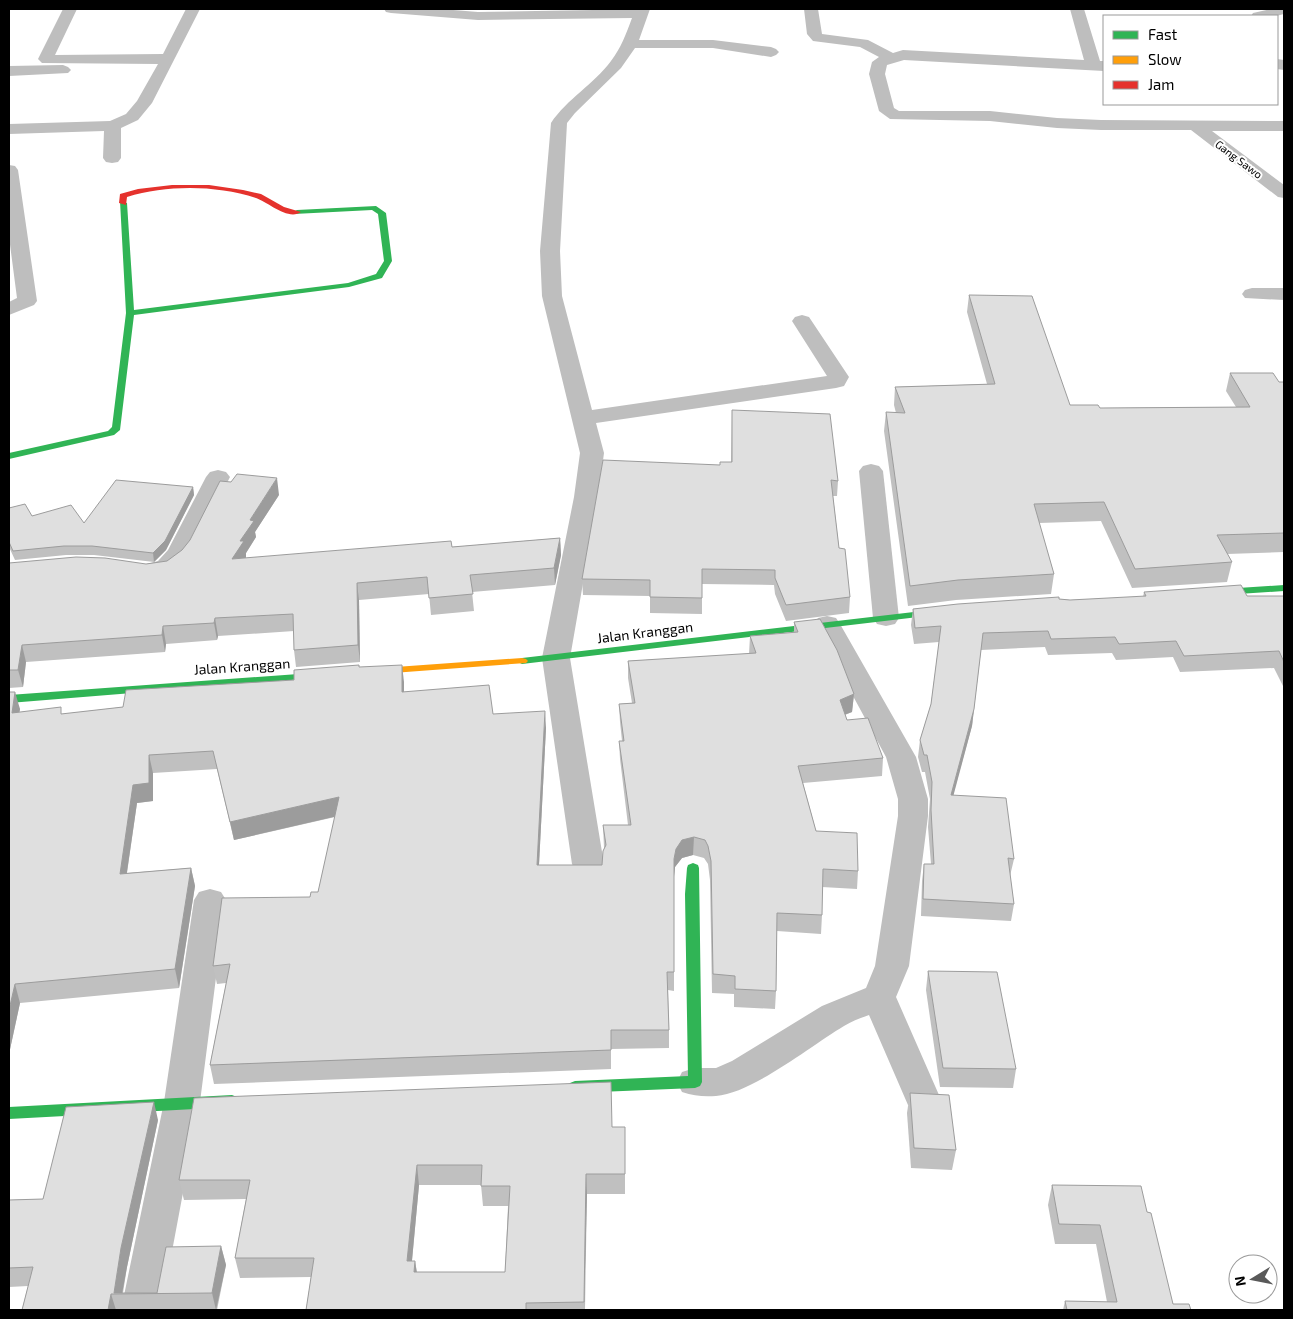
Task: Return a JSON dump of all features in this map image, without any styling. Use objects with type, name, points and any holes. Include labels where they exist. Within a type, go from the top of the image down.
[{"type":"street","points":[[70,9],[46,58],[47,60],[168,59],[193,9]]},
{"type":"street","points":[[391,9],[478,16],[641,12],[630,44],[607,76],[569,110],[559,123],[550,251],[551,282],[557,321],[592,453],[586,497],[556,658],[588,864]]},
{"type":"street","points":[[811,9],[814,34],[818,38],[863,43],[877,49],[890,58]]},
{"type":"street","points":[[1262,15],[1284,10]]},
{"type":"street","points":[[1079,15],[1097,21]]},
{"type":"street","points":[[1079,15],[1099,66],[904,55],[880,62],[877,74],[887,111],[896,116],[990,116],[1057,124],[1284,126]]},
{"type":"street","points":[[630,44],[720,44],[771,52]]},
{"type":"street","points":[[9,129],[113,126],[132,117],[144,103],[165,64]]},
{"type":"street","points":[[9,71],[63,70]]},
{"type":"street","name":"Gang Sawo","points":[[1194,124],[1284,193]]},
{"type":"street","points":[[112,158],[113,126]]},
{"type":"street","points":[[9,170],[26,302],[9,309]]},
{"type":"street","points":[[9,456],[115,431],[118,423],[130,313],[122,197],[126,194],[153,189],[207,189],[263,197],[282,211],[287,212],[373,208],[382,213],[388,262],[378,276],[373,279],[349,285],[130,313]]},
{"type":"street","points":[[1252,294],[1284,294]]},
{"type":"street","points":[[584,418],[836,381],[838,377],[836,372],[802,321]]},
{"type":"street","points":[[872,471],[886,618]]},
{"type":"street","points":[[126,568],[140,571],[157,571],[167,567],[179,552],[218,477]]},
{"type":"street","points":[[1198,594],[1284,588]]},
{"type":"street","name":"Jalan Kranggan","points":[[9,698],[556,658],[956,610]]},
{"type":"street","points":[[560,1088],[718,1082],[745,1071],[834,1015],[879,997],[892,966],[913,816],[912,798],[909,781],[901,757],[828,624]]},
{"type":"street","points":[[693,868],[691,885],[694,938],[693,1015],[695,1082]]},
{"type":"street","points":[[141,1310],[182,1102],[210,900]]},
{"type":"street","points":[[879,997],[921,1095]]},
{"type":"street","points":[[9,1113],[245,1100]]},
{"type":"building","points":[[969,295],[1032,296],[1070,405],[1098,405],[1100,408],[1250,407],[1230,373],[1273,373],[1279,382],[1284,382],[1284,533],[1217,535],[1232,562],[1135,569],[1104,502],[1034,504],[1054,574],[958,580],[910,586],[886,412],[905,413],[895,387],[995,384]]},
{"type":"building","points":[[732,410],[830,414],[838,481],[831,480],[839,548],[845,549],[850,597],[786,605],[775,578],[775,570],[702,569],[702,598],[650,597],[650,580],[582,579],[603,460],[720,465],[720,462],[732,462]]},
{"type":"building","points":[[237,474],[277,478],[250,520],[254,521],[240,541],[244,541],[232,559],[451,541],[452,547],[560,538],[554,568],[470,575],[473,594],[429,598],[427,577],[357,583],[358,645],[294,650],[293,614],[215,618],[214,623],[163,626],[162,635],[22,645],[18,670],[9,670],[9,563],[76,557],[105,558],[146,564],[167,561],[182,550],[190,540],[220,481],[231,482]]},
{"type":"building","points":[[116,480],[193,487],[165,541],[153,553],[92,546],[64,546],[13,551],[9,542],[9,508],[25,504],[32,516],[71,505],[84,523]]},
{"type":"building","points":[[1241,585],[1247,596],[1284,596],[1284,662],[1279,651],[1184,656],[1176,641],[1119,644],[1115,637],[1051,639],[1048,631],[983,633],[974,709],[951,795],[1006,798],[1014,859],[1008,858],[1014,904],[923,899],[924,864],[934,864],[931,810],[932,782],[927,755],[924,755],[920,740],[931,704],[941,626],[915,628],[913,609],[1059,597],[1059,599],[1070,600],[1146,596],[1144,592]]},
{"type":"building","points":[[820,619],[837,650],[854,694],[840,700],[847,720],[868,718],[883,758],[798,766],[816,831],[857,833],[858,871],[823,869],[822,915],[777,913],[776,991],[735,989],[735,976],[713,974],[711,861],[705,840],[694,837],[682,840],[676,849],[674,859],[674,972],[667,972],[669,1030],[611,1030],[611,1050],[210,1065],[230,964],[213,966],[222,898],[310,897],[311,892],[318,892],[339,797],[230,822],[213,751],[149,755],[149,783],[133,785],[120,874],[191,868],[175,969],[15,984],[9,1010],[9,692],[15,692],[12,713],[61,707],[61,714],[123,707],[126,690],[294,680],[294,670],[359,665],[359,667],[402,665],[402,692],[489,685],[493,714],[545,711],[537,865],[602,865],[603,851],[606,845],[603,825],[631,825],[619,741],[624,741],[619,704],[635,703],[628,661],[756,653],[750,636],[798,632],[794,622]]},
{"type":"building","points":[[928,971],[997,972],[1016,1069],[943,1068]]},
{"type":"building","points":[[611,1082],[612,1127],[625,1127],[625,1174],[586,1174],[584,1302],[526,1303],[526,1310],[306,1310],[314,1258],[235,1258],[250,1180],[179,1180],[194,1098]],"holes":[[[417,1165],[482,1165],[481,1186],[510,1186],[505,1272],[414,1272],[415,1261],[407,1261]]]},
{"type":"building","points":[[910,1093],[949,1095],[956,1150],[914,1148]]},
{"type":"building","points":[[154,1102],[121,1248],[114,1293],[157,1293],[166,1247],[221,1246],[212,1293],[111,1294],[108,1310],[22,1310],[33,1267],[9,1268],[9,1200],[43,1199],[66,1107]]},
{"type":"building","points":[[1052,1185],[1141,1186],[1147,1212],[1151,1213],[1173,1304],[1189,1304],[1191,1310],[1067,1310],[1065,1301],[1117,1302],[1100,1225],[1059,1224]]},
{"type":"traffic: fast","points":[[9,456],[111,433],[117,428],[130,313],[123,203]]},
{"type":"traffic: fast","points":[[130,313],[349,285],[379,276],[388,261],[382,213],[373,208],[297,212]]},
{"type":"traffic: fast","points":[[1208,593],[1284,588]]},
{"type":"traffic: fast","points":[[522,661],[948,611]]},
{"type":"traffic: fast","points":[[9,699],[312,676]]},
{"type":"traffic: fast","points":[[575,1087],[695,1082],[693,868]]},
{"type":"traffic: fast","points":[[9,1113],[232,1101]]},
{"type":"traffic: slow","points":[[312,676],[522,661]]},
{"type":"traffic: jam","points":[[123,203],[123,196],[138,192],[172,187],[209,187],[258,196],[281,208],[297,212]]}]
